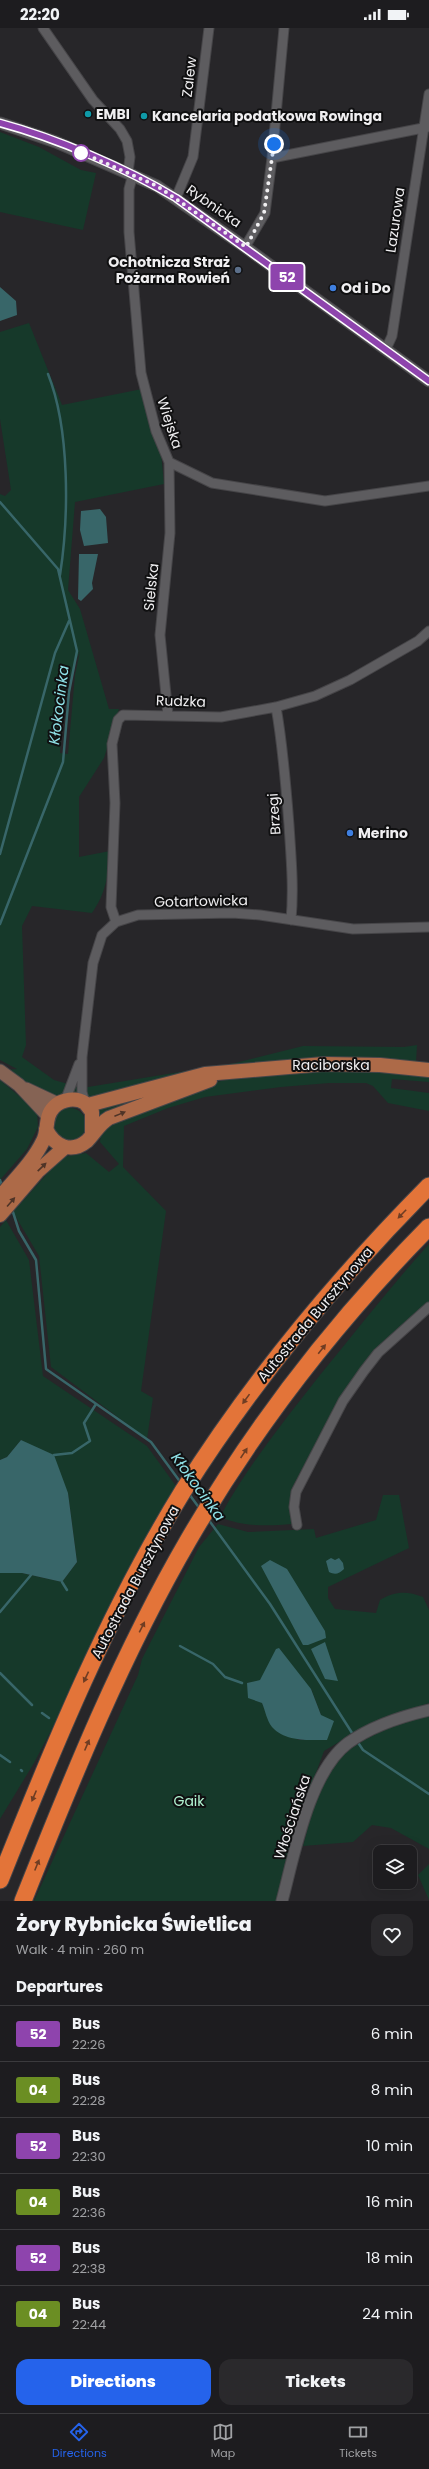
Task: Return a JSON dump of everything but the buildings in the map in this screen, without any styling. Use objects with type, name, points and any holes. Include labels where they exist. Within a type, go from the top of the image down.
[{"type":"highway","name":"Autostrada Bursztynowa","points":[[0,1880],[88,1671],[130,1586],[168,1518],[204,1459],[280,1352],[346,1272],[429,1186]]},
{"type":"highway","name":"Autostrada Bursztynowa","points":[[23,1901],[114,1684],[188,1539],[222,1485],[298,1377],[370,1289],[429,1227]]},
{"type":"main road","name":"Raciborska","points":[[87,1104],[98,1104],[189,1076],[281,1066],[324,1064],[380,1065],[429,1070]]},
{"type":"main road","points":[[0,1071],[19,1086],[47,1123],[56,1144],[64,1148]]},
{"type":"main road","name":"Raciborska","points":[[92,1134],[100,1124],[113,1117],[234,1072]]},
{"type":"main road","points":[[0,1215],[38,1171],[64,1148],[82,1144],[92,1134],[93,1116],[87,1104],[74,1099],[62,1102],[19,1086]]},
{"type":"main road","points":[[0,1197],[20,1174],[43,1142],[47,1123],[62,1102]]},
{"type":"street","name":"Wiejska","points":[[42,28],[93,100],[120,129],[127,141],[131,173],[129,189],[129,232],[141,373],[156,431],[169,462],[212,483],[325,501],[429,486]]},
{"type":"street","name":"Zalew","points":[[176,198],[193,157],[209,28]]},
{"type":"street","points":[[246,247],[264,213],[272,158],[284,28]]},
{"type":"street","name":"Lazurowa","points":[[386,349],[392,336],[426,128],[429,94]]},
{"type":"street","name":"Rybnicka","points":[[0,123],[46,138],[131,173],[176,198],[246,247],[429,381]]},
{"type":"street","points":[[272,158],[426,128]]},
{"type":"street","name":"Sielska","points":[[168,715],[160,635],[170,533],[169,462]]},
{"type":"street","name":"Rudzka","points":[[116,922],[111,906],[114,831],[111,753],[113,734],[118,720],[126,713],[221,717],[276,707],[315,696],[350,680],[418,641],[429,631]]},
{"type":"street","name":"Brzegi","points":[[276,707],[282,742],[293,888],[291,920]]},
{"type":"street","name":"Gotartowicka","points":[[87,1104],[82,1092],[82,1057],[95,954],[102,935],[116,922],[138,915],[232,913],[353,929],[429,927]]},
{"type":"street","name":"Gotartowicka","points":[[62,1102],[82,1057]]},
{"type":"street","points":[[297,1525],[294,1507],[296,1492],[343,1401],[378,1353],[429,1307]]},
{"type":"street","name":"Włościańska","points":[[282,1901],[300,1832],[321,1774],[347,1743],[364,1734],[429,1710]]},
{"type":"green space","points":[[0,132],[39,147],[81,170],[96,173],[83,230],[0,212]]},
{"type":"green space","points":[[29,323],[62,405],[142,389],[161,453],[164,484],[75,502],[68,590],[80,609],[109,709],[119,709],[104,758],[79,797],[79,857],[110,851],[106,884],[97,906],[92,913],[32,906],[22,926],[26,1045],[22,1057],[54,1080],[82,1088],[235,1063],[303,1046],[404,1047],[417,1045],[416,1062],[306,1060],[93,1100],[48,1096],[23,1083],[7,1070],[17,1069],[0,1060],[0,494],[5,496],[11,490],[0,419],[0,332]],"holes":[[[80,651],[75,675],[68,754],[60,753],[64,693]]]},
{"type":"green space","points":[[307,1069],[377,1069],[429,1074],[429,1082],[392,1079],[391,1088],[429,1093],[429,1111],[388,1103],[373,1086],[366,1083],[329,1083],[281,1087],[205,1097],[168,1108],[124,1126],[123,1167],[166,1211],[141,1391],[153,1398],[147,1439],[51,1367],[39,1256],[13,1212],[62,1157],[86,1153],[109,1172],[119,1164],[100,1142],[101,1133],[109,1124],[172,1098],[220,1081],[271,1071]]},
{"type":"green space","points":[[0,1080],[37,1111],[38,1127],[27,1149],[0,1180]]},
{"type":"green space","points":[[169,1088],[99,1118],[97,1109]]},
{"type":"green space","points":[[67,1108],[73,1108],[82,1112],[86,1124],[82,1136],[73,1140],[67,1140],[58,1136],[54,1127],[54,1121],[58,1112]]},
{"type":"green space","points":[[6,1220],[29,1260],[43,1376],[147,1446],[176,1486],[126,1574],[97,1643],[34,1763],[0,1819],[0,1573],[22,1573],[62,1582],[77,1562],[68,1493],[21,1440],[7,1457],[0,1460],[0,1227]]},
{"type":"green space","points":[[429,1244],[429,1302],[367,1359],[337,1404],[291,1490],[292,1524],[247,1524],[238,1523],[220,1517],[242,1480],[280,1426],[401,1276]]},
{"type":"green space","name":"Gaik","points":[[383,1495],[399,1495],[409,1548],[328,1587],[328,1598],[335,1609],[376,1613],[380,1600],[385,1597],[406,1593],[423,1597],[429,1610],[429,1703],[367,1725],[324,1751],[300,1816],[276,1901],[34,1901],[138,1675],[142,1659],[199,1547],[218,1524],[248,1532],[314,1529],[316,1538],[376,1520]],"holes":[[[260,1681],[311,1689],[321,1715],[327,1739],[299,1740],[272,1726],[262,1703],[247,1683]]]},
{"type":"green space","points":[[429,1714],[429,1849],[391,1828],[372,1825],[353,1842],[303,1846],[322,1783],[335,1763],[358,1744],[371,1737]]},
{"type":"green space","points":[[429,1864],[429,1900],[418,1875]]},
{"type":"water","points":[[0,287],[16,301],[17,315],[0,321]]},
{"type":"water","points":[[100,509],[106,517],[108,543],[84,546],[80,530],[81,511]]},
{"type":"water","points":[[79,554],[98,554],[92,583],[93,589],[81,601],[78,599]]},
{"type":"water","points":[[21,1440],[54,1455],[68,1493],[77,1562],[62,1582],[22,1573],[0,1573],[0,1460],[7,1457]]},
{"type":"water","points":[[331,1558],[335,1560],[339,1558],[343,1563],[344,1569],[337,1574],[329,1572],[326,1561]]},
{"type":"water","points":[[270,1560],[287,1569],[325,1631],[326,1638],[308,1645],[303,1645],[261,1566]]},
{"type":"water","points":[[325,1642],[338,1681],[325,1679],[311,1649]]},
{"type":"water","points":[[279,1648],[311,1689],[321,1715],[334,1721],[327,1740],[290,1738],[277,1732],[270,1725],[262,1703],[248,1698],[247,1683],[260,1680],[276,1649]]},
{"type":"waterway","points":[[48,374],[55,396],[60,420],[66,473],[65,527],[60,575]]},
{"type":"waterway","name":"Kłokocinka","points":[[0,502],[58,569],[77,651],[69,692],[63,762],[0,924]]},
{"type":"waterway","points":[[0,854],[55,653],[69,621]]},
{"type":"waterway","name":"Kłokocinka","points":[[0,1180],[2,1186]]},
{"type":"waterway","name":"Kłokocinka","points":[[12,1209],[19,1231],[36,1260],[46,1369],[151,1442],[181,1483]]},
{"type":"waterway","points":[[54,1455],[72,1453],[90,1441],[84,1423],[96,1404]]},
{"type":"waterway","name":"Kłokocinka","points":[[189,1494],[200,1509]]},
{"type":"waterway","name":"Kłokocinka","points":[[208,1519],[270,1604],[354,1736]]},
{"type":"waterway","points":[[0,1612],[31,1575]]},
{"type":"waterway","points":[[62,1582],[67,1590]]},
{"type":"waterway","points":[[180,1646],[213,1664],[225,1677],[242,1683]]},
{"type":"waterway","points":[[0,1673],[32,1705]]},
{"type":"waterway","points":[[42,1713],[49,1718]]},
{"type":"waterway","name":"Kłokocinka","points":[[357,1741],[363,1750],[429,1794]]},
{"type":"waterway","points":[[0,1755],[10,1762]]},
{"type":"bus line","name":"52","points":[[0,123],[46,138],[133,174],[157,186],[246,247],[429,381]]},
{"type":"place","name":"EMBI","points":[[88,114]]},
{"type":"place","name":"Kancelaria podatkowa Rowinga","points":[[144,116]]},
{"type":"place","name":"Ochotnicza Straż Pożarna Rowień","points":[[238,270]]},
{"type":"place","name":"Od i Do","points":[[333,288]]},
{"type":"place","name":"Merino","points":[[350,833]]},
{"type":"route","points":[[81,153],[78,151],[133,174],[157,186],[246,247],[264,213],[274,144]]}]
